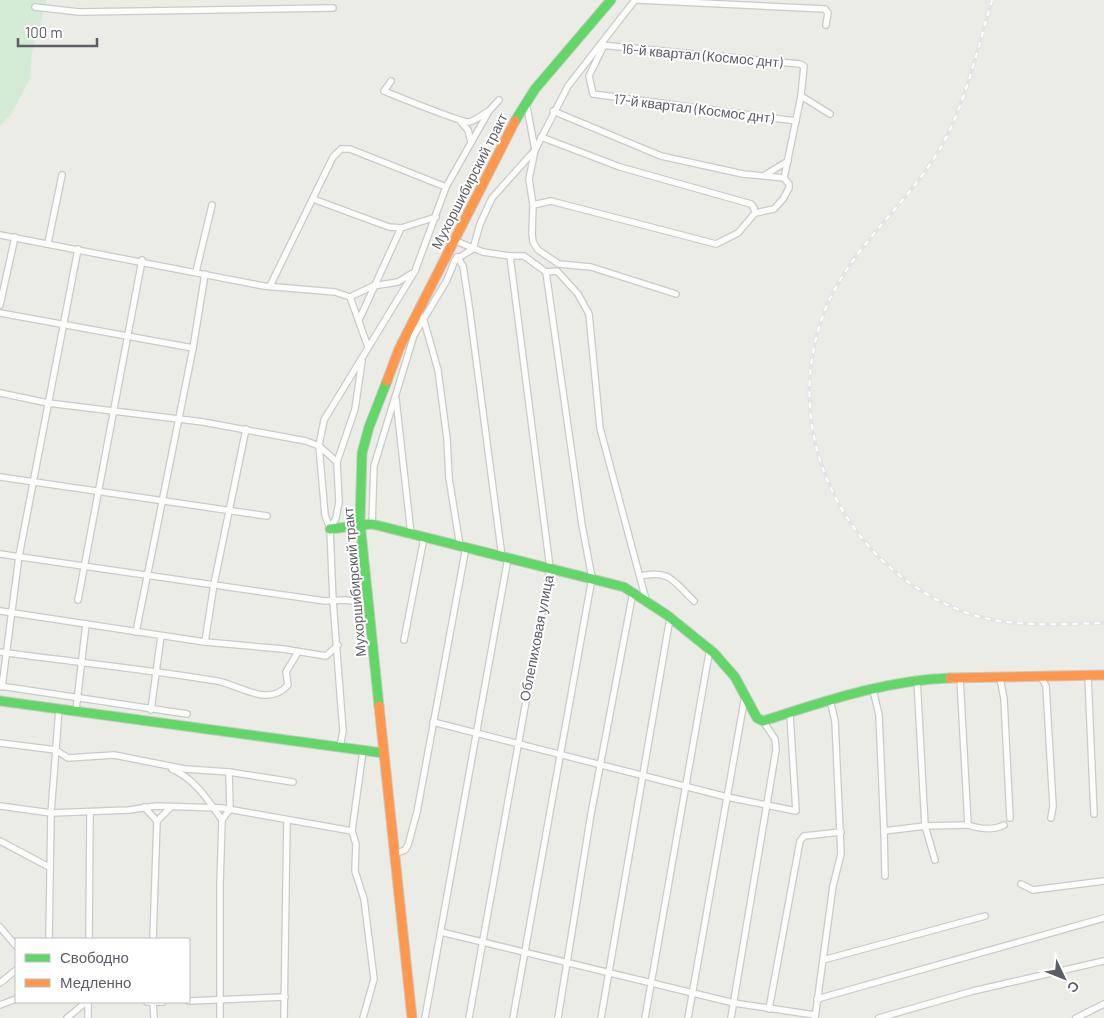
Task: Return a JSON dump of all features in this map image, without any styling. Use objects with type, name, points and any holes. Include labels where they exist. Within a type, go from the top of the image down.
[{"type":"street","name":"Мухоршибирский тракт","points":[[412,1018],[361,526],[362,453],[369,427],[399,349],[421,315],[453,240],[526,102],[611,0]]},
{"type":"street","points":[[676,294],[591,267],[559,264],[538,250],[533,242],[533,206],[529,179],[535,150],[554,111],[568,86],[637,0],[825,9],[828,13],[826,25]]},
{"type":"street","points":[[34,7],[79,12],[333,8]]},
{"type":"street","name":"16-й квартал (Космос днт)","points":[[602,45],[800,64],[804,66],[801,96]]},
{"type":"street","name":"17-й квартал (Космос днт)","points":[[602,45],[589,76],[593,94],[796,121]]},
{"type":"street","points":[[391,81],[384,92],[427,106],[461,122],[468,130],[471,142]]},
{"type":"street","points":[[784,178],[801,96],[830,114]]},
{"type":"street","points":[[340,747],[343,731],[338,645],[333,601],[330,529],[325,515],[319,446],[324,420],[415,271],[446,188],[489,111],[500,100]]},
{"type":"street","points":[[526,102],[535,150]]},
{"type":"street","points":[[461,122],[470,122],[489,111]]},
{"type":"street","points":[[533,206],[551,202],[716,244],[738,233],[755,213],[774,209],[790,188],[784,178],[743,174],[661,156],[554,111]]},
{"type":"street","points":[[541,137],[620,168],[750,204],[754,208],[755,213]]},
{"type":"street","points":[[270,286],[298,225],[334,157],[341,149],[350,149],[446,188]]},
{"type":"street","points":[[372,524],[374,466],[421,315],[447,280],[457,257],[473,249],[480,224],[492,198],[535,150]]},
{"type":"street","points":[[765,175],[788,161]]},
{"type":"street","points":[[48,243],[62,175]]},
{"type":"street","points":[[313,199],[389,227],[401,228],[436,217]]},
{"type":"street","points":[[196,272],[212,205]]},
{"type":"street","points":[[359,320],[401,228]]},
{"type":"street","points":[[0,235],[142,260],[270,286],[334,292],[350,297],[373,286],[398,282],[415,271]]},
{"type":"street","points":[[0,305],[15,237]]},
{"type":"street","points":[[453,240],[473,249],[510,256],[524,256],[546,272],[556,271]]},
{"type":"street","points":[[78,249],[19,556],[13,612],[3,652],[1,686],[77,699],[187,714]]},
{"type":"street","name":"Облепиховая улица","points":[[469,1018],[550,568],[510,256]]},
{"type":"street","points":[[424,1018],[441,932],[505,558],[463,266],[457,257]]},
{"type":"street","points":[[78,600],[142,260]]},
{"type":"street","points":[[556,271],[559,264]]},
{"type":"street","points":[[556,271],[578,294],[589,314],[600,428],[646,600]]},
{"type":"street","points":[[513,1018],[592,578],[582,525],[546,272]]},
{"type":"street","points":[[136,632],[193,348],[205,274]]},
{"type":"street","points":[[350,297],[368,347]]},
{"type":"street","points":[[0,313],[193,348]]},
{"type":"street","points":[[394,854],[405,850],[408,845],[417,812],[463,546],[449,478],[447,439],[438,370],[421,315]]},
{"type":"street","points":[[330,529],[336,518],[339,502],[338,462],[355,409],[362,359]]},
{"type":"street","points":[[0,393],[48,403],[179,418],[306,441],[319,446],[338,462]]},
{"type":"street","points":[[395,396],[411,534]]},
{"type":"street","points":[[205,642],[214,584],[246,429]]},
{"type":"street","points":[[0,477],[267,516]]},
{"type":"street","points":[[330,529],[372,524],[592,578],[633,592],[710,648],[735,677],[757,718],[764,721],[775,739],[776,750],[731,1018]]},
{"type":"street","points":[[404,640],[424,538]]},
{"type":"street","points":[[0,554],[214,584],[325,602],[345,600],[368,603]]},
{"type":"street","points":[[640,576],[654,573],[667,576],[694,601]]},
{"type":"street","points":[[558,1018],[569,963],[601,765],[633,592]]},
{"type":"street","points":[[0,611],[161,636],[326,656],[338,645]]},
{"type":"street","points":[[601,1018],[670,618]]},
{"type":"street","points":[[76,710],[86,624]]},
{"type":"street","points":[[152,710],[161,636]]},
{"type":"street","points":[[645,1018],[710,648]]},
{"type":"street","points":[[3,652],[81,664],[157,671],[227,683],[256,696],[280,692],[288,685],[286,672],[298,652]]},
{"type":"street","points":[[764,721],[790,715],[830,700],[917,679],[1088,677],[1104,675]]},
{"type":"street","points":[[1041,677],[1046,686],[1053,806],[1051,818]]},
{"type":"street","points":[[1088,677],[1094,814]]},
{"type":"street","points":[[960,678],[968,825]]},
{"type":"street","points":[[1000,678],[1005,707],[1010,818]]},
{"type":"street","points":[[917,679],[925,826],[935,860]]},
{"type":"street","points":[[873,690],[879,715],[885,876]]},
{"type":"street","points":[[688,1018],[745,696]]},
{"type":"street","points":[[441,932],[651,984],[692,992],[734,1004],[815,1017],[833,886],[841,854],[835,722],[830,700]]},
{"type":"street","points":[[0,701],[384,753]]},
{"type":"street","points":[[50,938],[49,867],[51,813],[59,709]]},
{"type":"street","points":[[433,722],[642,774],[686,787],[796,811],[790,715]]},
{"type":"street","points":[[0,743],[56,750],[68,758],[114,755],[185,769],[229,772],[292,782]]},
{"type":"street","points":[[363,751],[352,830],[356,844],[355,871],[364,899],[374,979],[363,1018]]},
{"type":"street","points":[[160,764],[190,779],[222,820],[220,1018]]},
{"type":"street","points":[[222,820],[230,809],[229,772]]},
{"type":"street","points":[[0,806],[51,813],[90,812],[144,807],[230,809],[352,830]]},
{"type":"street","points":[[144,807],[157,822]]},
{"type":"street","points":[[153,938],[157,822],[170,808]]},
{"type":"street","points":[[89,938],[90,812]]},
{"type":"street","points":[[286,1017],[284,997],[287,820]]},
{"type":"street","points":[[884,831],[925,826],[968,825],[980,829],[998,829],[1004,826]]},
{"type":"street","points":[[769,1009],[800,841],[804,836],[841,832]]},
{"type":"street","points":[[0,841],[49,867]]},
{"type":"street","points":[[1021,884],[1032,890],[1104,881]]},
{"type":"street","points":[[823,960],[985,916]]},
{"type":"street","points":[[817,999],[1104,918]]},
{"type":"street","points":[[0,927],[15,945]]},
{"type":"street","points":[[879,1018],[973,991],[1104,961]]},
{"type":"street","points":[[0,983],[15,971]]},
{"type":"street","points":[[190,1001],[284,997]]},
{"type":"street","points":[[0,1000],[15,999]]},
{"type":"street","points":[[0,1005],[8,1000]]},
{"type":"street","points":[[67,1018],[86,1003]]},
{"type":"street","points":[[87,1003],[88,1018]]},
{"type":"street","points":[[153,1003],[154,1018]]},
{"type":"street","points":[[1076,1018],[1104,1004]]},
{"type":"green space","points":[[0,0],[47,0],[32,52],[30,79],[11,114],[0,126]]},
{"type":"railway","points":[[992,0],[963,98],[938,152],[911,190],[852,262],[828,303],[813,350],[810,398],[816,445],[831,489],[855,529],[887,564],[925,593],[970,614],[1003,621],[1036,624],[1104,623]]},
{"type":"traffic: fast","points":[[515,121],[535,89],[611,0]]},
{"type":"traffic: fast","points":[[379,706],[360,522],[362,453],[369,427],[387,381]]},
{"type":"traffic: fast","points":[[330,529],[372,524],[624,587],[667,615],[714,653],[735,677],[757,718],[763,721],[879,687],[950,678]]},
{"type":"traffic: fast","points":[[0,701],[383,753]]},
{"type":"traffic: slow","points":[[387,381],[399,349],[515,121]]},
{"type":"traffic: slow","points":[[950,678],[1104,675]]},
{"type":"traffic: slow","points":[[379,706],[412,1018]]}]
